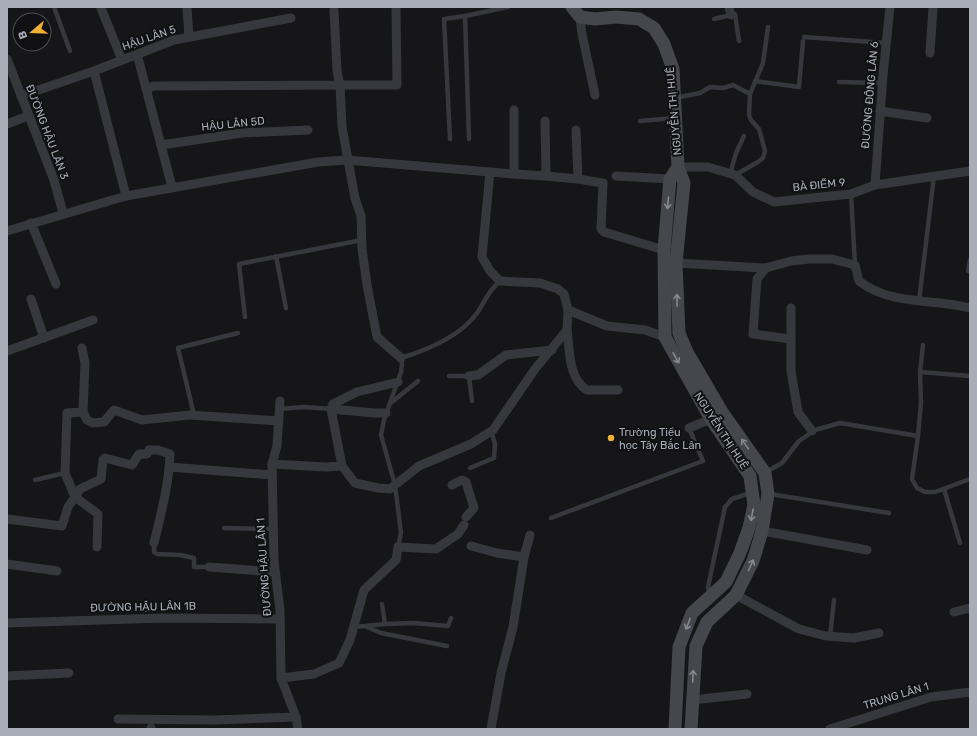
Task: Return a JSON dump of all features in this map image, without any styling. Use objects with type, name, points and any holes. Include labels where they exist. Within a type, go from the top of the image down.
[{"type":"street","points":[[187,7],[189,37]]},
{"type":"street","points":[[146,89],[154,86],[397,85],[396,7]]},
{"type":"street","name":"ĐƯỜNG ĐÔNG LÂN 6","points":[[875,185],[882,83],[890,7]]},
{"type":"street","points":[[930,53],[933,7]]},
{"type":"street","points":[[101,8],[122,60]]},
{"type":"street","points":[[334,10],[342,127],[355,198],[361,216],[367,285],[377,337],[400,358]]},
{"type":"street","points":[[576,12],[595,95]]},
{"type":"street","name":"NGUYỄN THỊ HUÊ","points":[[576,12],[595,19],[616,17],[639,19],[654,28],[664,44],[673,70],[677,118],[678,167],[684,184],[676,263],[678,333],[716,415],[765,473],[768,494],[762,530],[753,561],[736,595],[707,622],[696,646],[691,729]]},
{"type":"street","name":"HẬU LÂN 5","points":[[21,96],[94,71],[174,40],[290,18]]},
{"type":"street","points":[[137,54],[172,187]]},
{"type":"street","name":"ĐƯỜNG HẬU LÂN 3","points":[[7,59],[54,180],[63,213]]},
{"type":"street","points":[[94,71],[126,196]]},
{"type":"street","points":[[514,110],[514,174]]},
{"type":"street","points":[[880,111],[927,118]]},
{"type":"street","points":[[7,124],[28,116]]},
{"type":"street","points":[[545,121],[546,176]]},
{"type":"street","name":"HẬU LÂN 5D","points":[[161,145],[242,133],[308,130]]},
{"type":"street","points":[[576,130],[578,180]]},
{"type":"street","points":[[7,231],[63,213],[126,196],[318,162],[348,160],[546,176],[603,183],[600,226],[604,232],[664,250]]},
{"type":"street","name":"NGUYỄN THỊ HUÊ","points":[[675,729],[679,647],[692,614],[726,582],[740,553],[749,528],[754,505],[750,476],[716,415],[665,337],[664,250],[670,179],[678,167]]},
{"type":"street","name":"BÀ ĐIỂM 9","points":[[678,167],[708,167],[733,175],[753,192],[774,202],[852,194],[875,185],[970,171]]},
{"type":"street","points":[[490,172],[482,257],[490,271],[500,281],[540,283],[558,289],[564,294],[568,310],[567,330],[573,371],[576,380],[587,390],[618,390]]},
{"type":"street","points":[[616,176],[670,179]]},
{"type":"street","points":[[31,223],[56,284]]},
{"type":"street","points":[[676,263],[766,268],[791,261],[809,259],[832,260],[855,265],[859,281],[870,290],[894,298],[970,308]]},
{"type":"street","points":[[766,268],[757,279],[753,334],[791,338]]},
{"type":"street","points":[[31,299],[44,338]]},
{"type":"street","points":[[791,308],[791,370],[798,412],[812,431]]},
{"type":"street","points":[[568,310],[607,326],[645,330],[665,337]]},
{"type":"street","points":[[7,351],[93,320]]},
{"type":"street","points":[[398,382],[357,392],[340,399],[333,404],[331,409],[342,466],[355,483],[387,490],[419,466],[471,444],[491,431],[567,330]]},
{"type":"street","points":[[82,348],[85,363],[83,412],[87,420],[93,423],[104,422],[114,410],[142,420],[194,415],[279,421]]},
{"type":"street","points":[[469,376],[478,375],[506,355],[552,350]]},
{"type":"street","name":"ĐƯỜNG HẬU LÂN 1","points":[[280,405],[277,446],[272,464],[272,529],[280,619],[281,678],[296,717],[298,729]]},
{"type":"street","points":[[331,409],[374,413],[386,412]]},
{"type":"street","points":[[83,412],[67,413],[65,473],[75,497],[98,514],[97,547]]},
{"type":"street","points":[[689,428],[716,415]]},
{"type":"street","points":[[7,519],[62,526],[68,507],[80,489],[101,479],[103,460],[105,458],[132,465],[139,454],[147,454],[149,450],[158,450],[170,454],[169,467],[154,543]]},
{"type":"street","points":[[272,464],[326,467],[342,466]]},
{"type":"street","points":[[169,467],[272,475]]},
{"type":"street","points":[[281,678],[314,674],[338,663],[350,640],[364,590],[396,560],[398,547],[436,549],[458,534],[474,508],[466,482],[462,480],[452,484]]},
{"type":"street","points":[[762,530],[867,550]]},
{"type":"street","points":[[491,729],[500,673],[513,627],[524,557],[530,535]]},
{"type":"street","points":[[471,546],[498,553],[524,557]]},
{"type":"street","points":[[7,564],[57,570]]},
{"type":"street","points":[[209,567],[275,572]]},
{"type":"street","points":[[736,595],[799,629],[830,637],[854,638],[879,633]]},
{"type":"street","points":[[954,612],[970,608]]},
{"type":"street","name":"ĐƯỜNG HẬU LÂN 1B","points":[[7,623],[156,618],[280,619]]},
{"type":"street","points":[[7,676],[69,674]]},
{"type":"street","name":"TRUNG LÂN 1","points":[[830,729],[931,697],[970,692]]},
{"type":"street","points":[[692,700],[747,694]]},
{"type":"street","points":[[118,719],[215,720],[296,717]]},
{"type":"lane","points":[[54,7],[70,51]]},
{"type":"lane","points":[[450,139],[444,19],[508,7]]},
{"type":"lane","points":[[714,19],[730,11],[735,14],[738,41]]},
{"type":"lane","points":[[466,16],[469,139]]},
{"type":"lane","points":[[733,175],[758,162],[763,158],[765,151],[759,129],[751,120],[749,115],[750,94],[763,63],[768,27]]},
{"type":"lane","points":[[755,81],[799,87],[803,39],[886,43]]},
{"type":"lane","points":[[839,82],[882,83]]},
{"type":"lane","points":[[675,98],[700,93],[710,87],[723,88],[733,85],[750,94]]},
{"type":"lane","points":[[640,121],[677,118]]},
{"type":"lane","points":[[733,175],[736,154],[744,136]]},
{"type":"lane","points":[[920,301],[934,176]]},
{"type":"lane","points":[[852,194],[855,265]]},
{"type":"lane","points":[[245,317],[239,264],[362,240]]},
{"type":"lane","points":[[276,256],[286,308]]},
{"type":"lane","points":[[968,271],[970,260]]},
{"type":"lane","points":[[398,547],[401,533],[395,485],[381,435],[386,412],[398,382],[402,364],[400,358],[429,349],[470,321],[490,290],[500,281]]},
{"type":"lane","points":[[194,415],[178,348],[238,333]]},
{"type":"lane","points":[[923,344],[920,372],[921,402],[918,436],[912,467],[912,482],[917,488],[925,492],[935,492],[970,479]]},
{"type":"lane","points":[[920,372],[970,376]]},
{"type":"lane","points":[[449,376],[469,376],[472,401]]},
{"type":"lane","points":[[390,403],[418,381]]},
{"type":"lane","points":[[280,405],[331,409]]},
{"type":"lane","points":[[765,473],[782,463],[799,441],[812,431],[840,423],[918,436]]},
{"type":"lane","points":[[551,518],[703,461],[689,428]]},
{"type":"lane","points":[[470,468],[494,458],[495,444],[491,431]]},
{"type":"lane","points":[[35,480],[65,473]]},
{"type":"lane","points":[[944,489],[960,543]]},
{"type":"lane","points":[[710,596],[708,587],[725,507],[732,499],[752,492]]},
{"type":"lane","points":[[768,494],[889,513]]},
{"type":"lane","points":[[224,528],[272,529]]},
{"type":"lane","points":[[154,543],[154,552],[157,554],[180,555],[194,558],[194,567],[209,567]]},
{"type":"lane","points":[[830,637],[834,600]]},
{"type":"lane","points":[[382,604],[385,624]]},
{"type":"lane","points":[[354,627],[414,623],[448,626],[452,618]]},
{"type":"lane","points":[[367,627],[381,633],[447,646]]},
{"type":"place","name":"Trường Tiểu học Tây Bắc Lân","points":[[611,438]]}]
